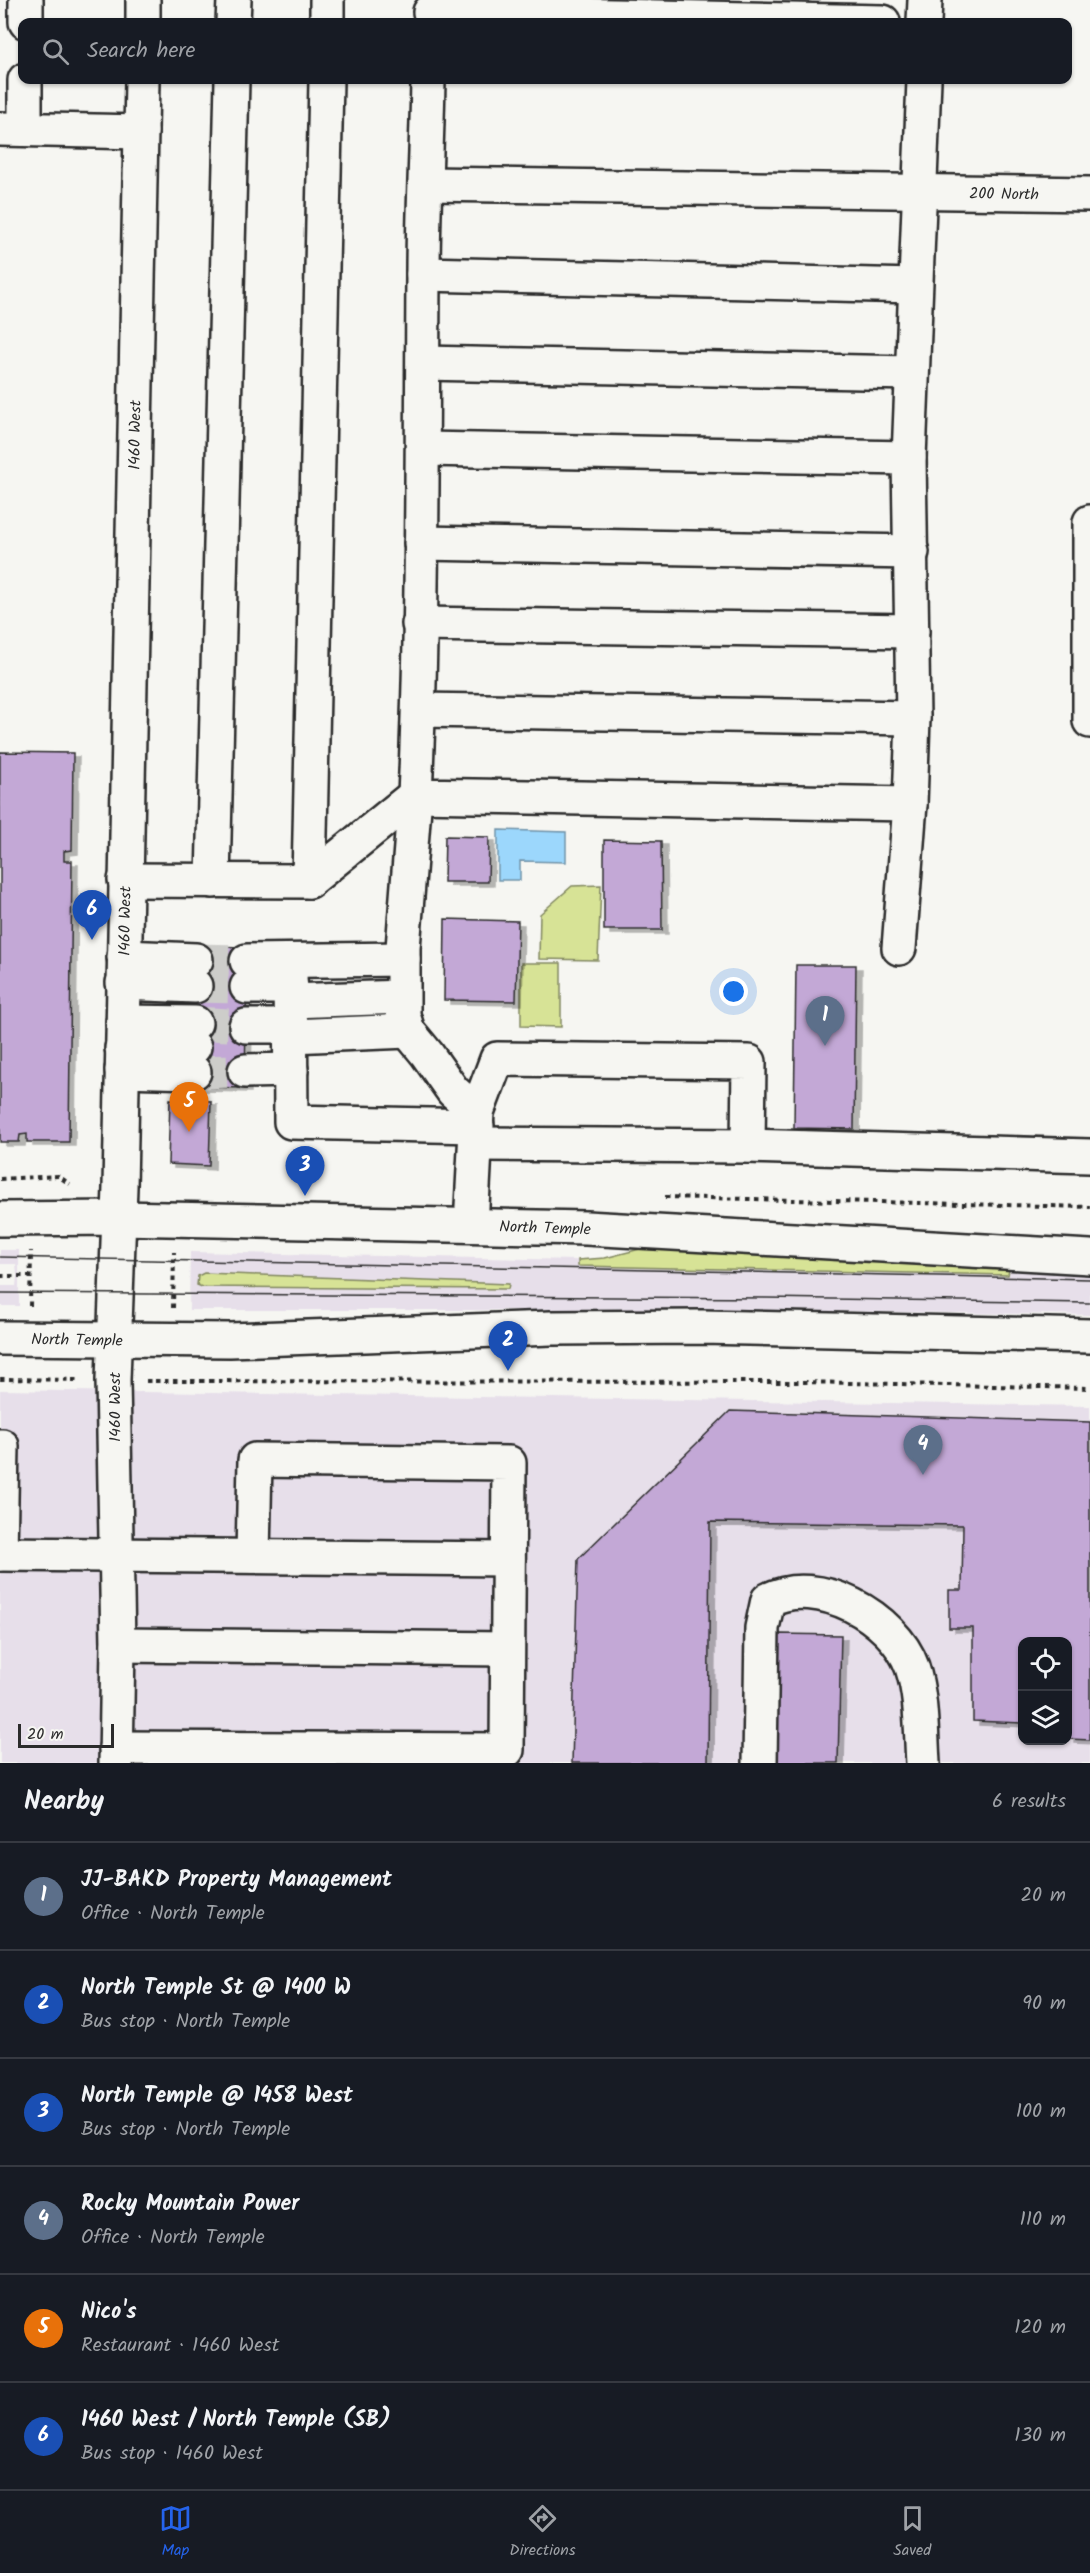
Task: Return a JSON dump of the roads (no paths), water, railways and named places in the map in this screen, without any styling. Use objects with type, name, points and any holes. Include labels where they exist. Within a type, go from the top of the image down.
[{"type":"main road","points":[[26,0],[26,18]]},
{"type":"main road","points":[[143,0],[143,18]]},
{"type":"main road","points":[[233,18],[234,0]]},
{"type":"main road","points":[[327,0],[327,18]]},
{"type":"main road","points":[[924,18],[925,0]]},
{"type":"main road","points":[[433,11],[719,18]]},
{"type":"main road","points":[[24,84],[12,129],[141,132]]},
{"type":"main road","name":"1460 West","points":[[116,1755],[118,1645],[115,1340],[142,84]]},
{"type":"main road","points":[[213,881],[232,84]]},
{"type":"main road","points":[[309,881],[326,84]]},
{"type":"main road","points":[[428,84],[423,274],[424,363],[419,710],[402,997],[403,1015],[408,1031],[427,1054],[477,1127]]},
{"type":"main road","points":[[899,948],[910,804],[913,718],[909,458],[924,84]]},
{"type":"main road","name":"200 North","points":[[426,184],[1090,194]]},
{"type":"main road","points":[[423,274],[915,286]]},
{"type":"main road","points":[[424,363],[911,373]]},
{"type":"main road","points":[[423,449],[909,458]]},
{"type":"main road","points":[[1090,522],[1090,721]]},
{"type":"main road","points":[[421,543],[912,552]]},
{"type":"main road","points":[[419,624],[912,632]]},
{"type":"main road","points":[[419,710],[913,718]]},
{"type":"main road","points":[[125,880],[309,881],[415,795],[910,804]]},
{"type":"main road","points":[[402,997],[291,1018],[246,1048],[291,1018],[403,958]]},
{"type":"main road","points":[[123,970],[196,973]]},
{"type":"main road","points":[[247,974],[291,1018],[408,1031]]},
{"type":"main road","points":[[291,1018],[291,1122],[477,1127],[748,1146],[1090,1156]]},
{"type":"main road","points":[[122,1047],[194,1047],[122,1047]]},
{"type":"main road","points":[[471,1225],[477,1127],[496,1059],[749,1062],[748,1146]]},
{"type":"main road","name":"North Temple","points":[[0,1219],[119,1218],[597,1228],[1090,1257]]},
{"type":"main road","name":"North Temple","points":[[0,1338],[230,1340],[609,1328],[894,1330],[1090,1336]]},
{"type":"main road","points":[[0,1446],[2,1446],[0,1554],[508,1559]]},
{"type":"main road","points":[[116,1755],[507,1750],[509,1463],[255,1460],[253,1556]]},
{"type":"main road","points":[[760,1763],[762,1628],[768,1600],[783,1593],[815,1591],[844,1600],[878,1621],[907,1655],[913,1669],[919,1704],[923,1763]]},
{"type":"main road","points":[[118,1645],[507,1649]]},
{"type":"water","points":[[498,830],[566,832],[566,862],[520,861],[520,880],[498,880]]},
{"type":"tunnel","points":[[196,960],[247,961]]},
{"type":"tunnel","points":[[195,986],[247,987]]},
{"type":"tunnel","points":[[195,1023],[246,1026]]},
{"type":"tunnel","points":[[194,1072],[245,1071]]},
{"type":"tram line","points":[[0,1257],[1090,1279]]},
{"type":"tram line","points":[[0,1293],[766,1298],[1090,1303]]},
{"type":"place","name":"1460 West / North Temple (SB)","points":[[92,940]]},
{"type":"place","name":"JJ-BAKD Property Management","points":[[825,1046]]},
{"type":"place","name":"Nico's","points":[[189,1132]]},
{"type":"place","name":"North Temple @ 1458 West","points":[[305,1196]]},
{"type":"place","name":"North Temple St @ 1400 W","points":[[508,1371]]},
{"type":"place","name":"Rocky Mountain Power","points":[[923,1475]]}]
